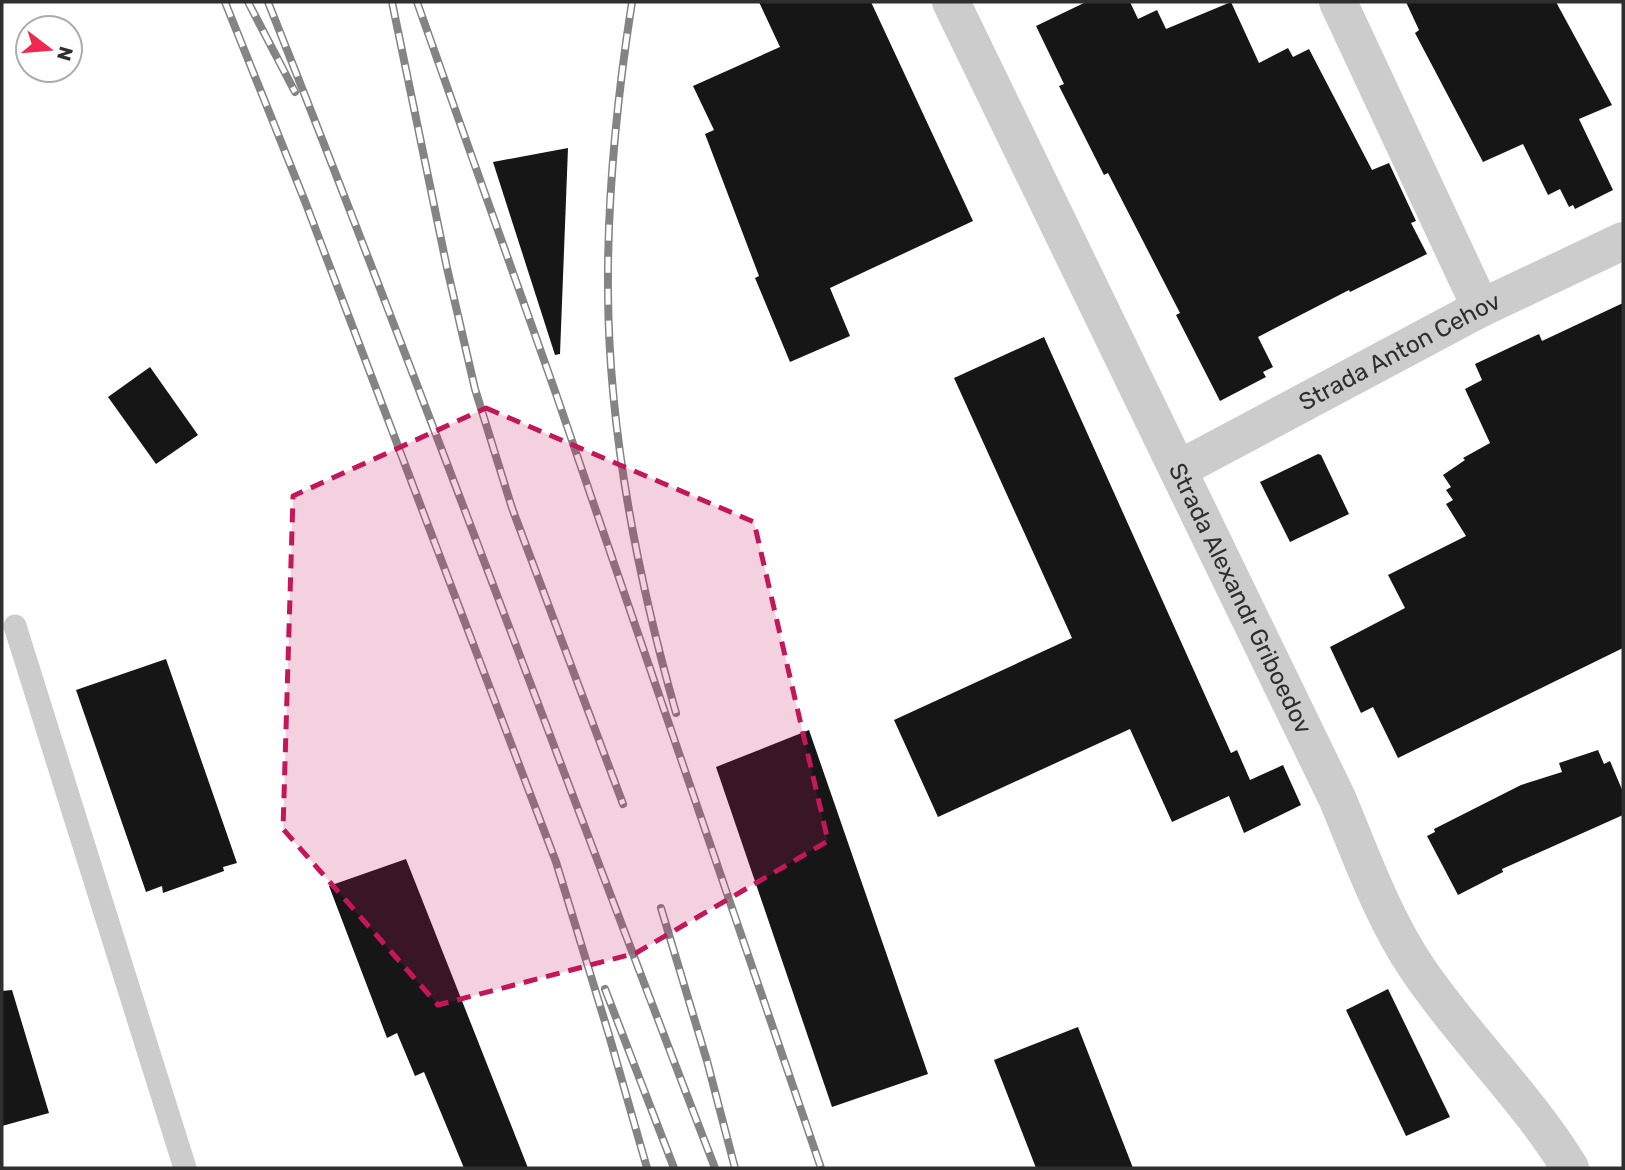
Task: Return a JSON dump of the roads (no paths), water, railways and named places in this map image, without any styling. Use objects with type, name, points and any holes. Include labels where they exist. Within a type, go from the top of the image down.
[{"type":"street","name":"Strada Alexandr Griboedov","points":[[951,2],[1179,469],[1336,798],[1400,941],[1442,1003],[1502,1074],[1556,1145],[1570,1168]]},
{"type":"street","points":[[1338,2],[1481,308]]},
{"type":"street","name":"Strada Anton Cehov","points":[[1179,469],[1481,308],[1623,241]]},
{"type":"lane","points":[[15,626],[185,1168]]},
{"type":"railway","points":[[225,2],[306,204],[556,862],[647,1168]]},
{"type":"railway","points":[[248,2],[295,92]]},
{"type":"railway","points":[[268,2],[382,293],[715,1168]]},
{"type":"railway","points":[[392,2],[475,389],[512,508],[623,804]]},
{"type":"railway","points":[[417,2],[556,394],[821,1168]]},
{"type":"railway","points":[[632,2],[611,184],[608,257],[610,345],[628,505],[649,610],[676,713]]},
{"type":"railway","points":[[661,908],[707,1061],[735,1168]]},
{"type":"railway","points":[[605,989],[674,1168]]}]
